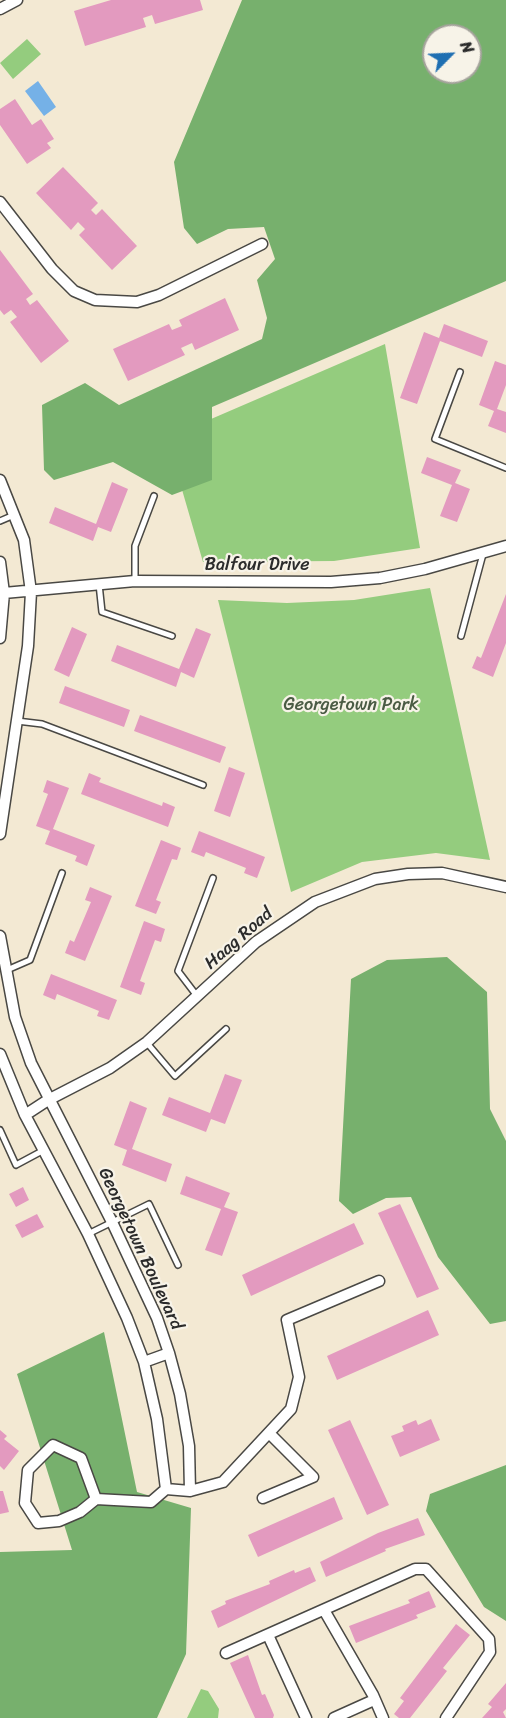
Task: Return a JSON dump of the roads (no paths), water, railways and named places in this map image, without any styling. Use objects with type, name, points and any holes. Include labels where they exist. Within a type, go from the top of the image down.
[{"type":"street","points":[[0,9],[17,0]]},
{"type":"street","points":[[0,202],[52,269],[74,291],[95,300],[137,302],[159,295],[262,244]]},
{"type":"street","points":[[0,480],[15,514],[30,567],[31,592],[27,646],[0,834]]},
{"type":"street","name":"Balfour Drive","points":[[4,593],[135,581],[331,582],[391,576],[483,554],[506,546]]},
{"type":"street","points":[[0,562],[4,593],[0,638]]},
{"type":"street","name":"Haag Road","points":[[26,1115],[48,1100],[110,1068],[147,1042],[256,942],[315,902],[346,888],[375,879],[442,873],[506,887]]},
{"type":"street","name":"Georgetown Boulevard","points":[[0,936],[4,971],[15,1017],[31,1063],[112,1222],[157,1318],[169,1353],[180,1394],[189,1446],[190,1491]]},
{"type":"street","points":[[0,1054],[26,1115],[88,1234],[127,1318],[144,1362],[157,1419],[166,1489]]},
{"type":"street","points":[[96,1499],[81,1458],[53,1445],[28,1470],[25,1503],[38,1523],[59,1521],[80,1512],[96,1499],[151,1502],[166,1489],[190,1491],[223,1482],[270,1434],[291,1409],[297,1394],[299,1377],[287,1320],[379,1281]]},
{"type":"street","points":[[144,1362],[169,1353]]},
{"type":"street","points":[[263,1498],[313,1477],[270,1434]]},
{"type":"street","points":[[226,1653],[415,1569],[426,1569],[489,1638],[490,1653],[446,1718]]},
{"type":"street","points":[[324,1610],[383,1718]]},
{"type":"street","points":[[268,1635],[306,1718]]},
{"type":"street","points":[[334,1718],[374,1700]]},
{"type":"lane","points":[[460,372],[435,439],[506,468]]},
{"type":"lane","points":[[135,581],[135,546],[154,496]]},
{"type":"lane","points":[[0,521],[15,514]]},
{"type":"lane","points":[[460,636],[483,554]]},
{"type":"lane","points":[[99,583],[102,612],[172,636]]},
{"type":"lane","points":[[17,721],[42,724],[203,785]]},
{"type":"lane","points":[[4,971],[30,960],[62,873]]},
{"type":"lane","points":[[198,997],[178,971],[213,879]]},
{"type":"lane","points":[[147,1042],[176,1076],[226,1029]]},
{"type":"lane","points":[[0,1130],[16,1165],[44,1150]]},
{"type":"lane","points":[[88,1234],[149,1204],[178,1265]]},
{"type":"water","points":[[38,81],[56,107],[44,116],[25,91]]},
{"type":"park label","name":"Georgetown Park","points":[[351,705]]}]
